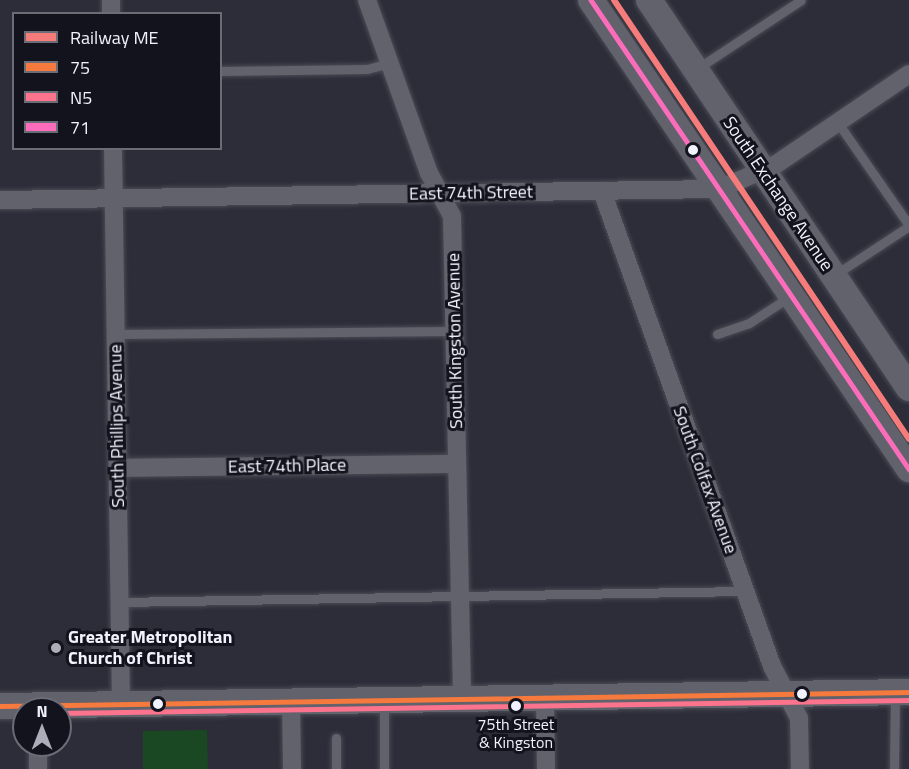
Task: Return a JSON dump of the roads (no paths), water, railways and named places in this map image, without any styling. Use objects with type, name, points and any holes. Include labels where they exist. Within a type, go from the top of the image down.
[{"type":"main road","points":[[591,0],[909,469]]},
{"type":"main road","name":"South Exchange Avenue","points":[[649,0],[909,387]]},
{"type":"main road","points":[[72,706],[902,692]]},
{"type":"street","name":"South Kingston Avenue","points":[[367,0],[440,194],[452,216],[462,699]]},
{"type":"street","name":"East 74th Street","points":[[0,200],[719,189],[763,171],[909,74]]},
{"type":"street","name":"South Phillips Avenue","points":[[113,150],[121,704]]},
{"type":"street","name":"South Colfax Avenue","points":[[602,191],[745,591],[799,718],[800,769]]},
{"type":"street","name":"East 74th Place","points":[[118,468],[457,464]]},
{"type":"street","points":[[545,697],[546,769]]},
{"type":"street","points":[[291,702],[292,769]]},
{"type":"lane","points":[[696,70],[801,0]]},
{"type":"lane","points":[[222,71],[367,69],[389,63]]},
{"type":"lane","points":[[833,276],[909,226],[838,123]]},
{"type":"lane","points":[[717,334],[749,323],[791,296]]},
{"type":"lane","points":[[116,334],[454,331]]},
{"type":"lane","points":[[120,602],[745,591]]},
{"type":"lane","points":[[894,769],[902,692]]},
{"type":"lane","points":[[384,700],[384,769]]},
{"type":"lane","points":[[336,738],[336,769]]},
{"type":"rail line","name":"ME","points":[[614,0],[909,439]]},
{"type":"place","name":"Greater Metropolitan Church of Christ","points":[[56,648]]},
{"type":"place","name":"75th Street & Kingston","points":[[516,706]]}]
